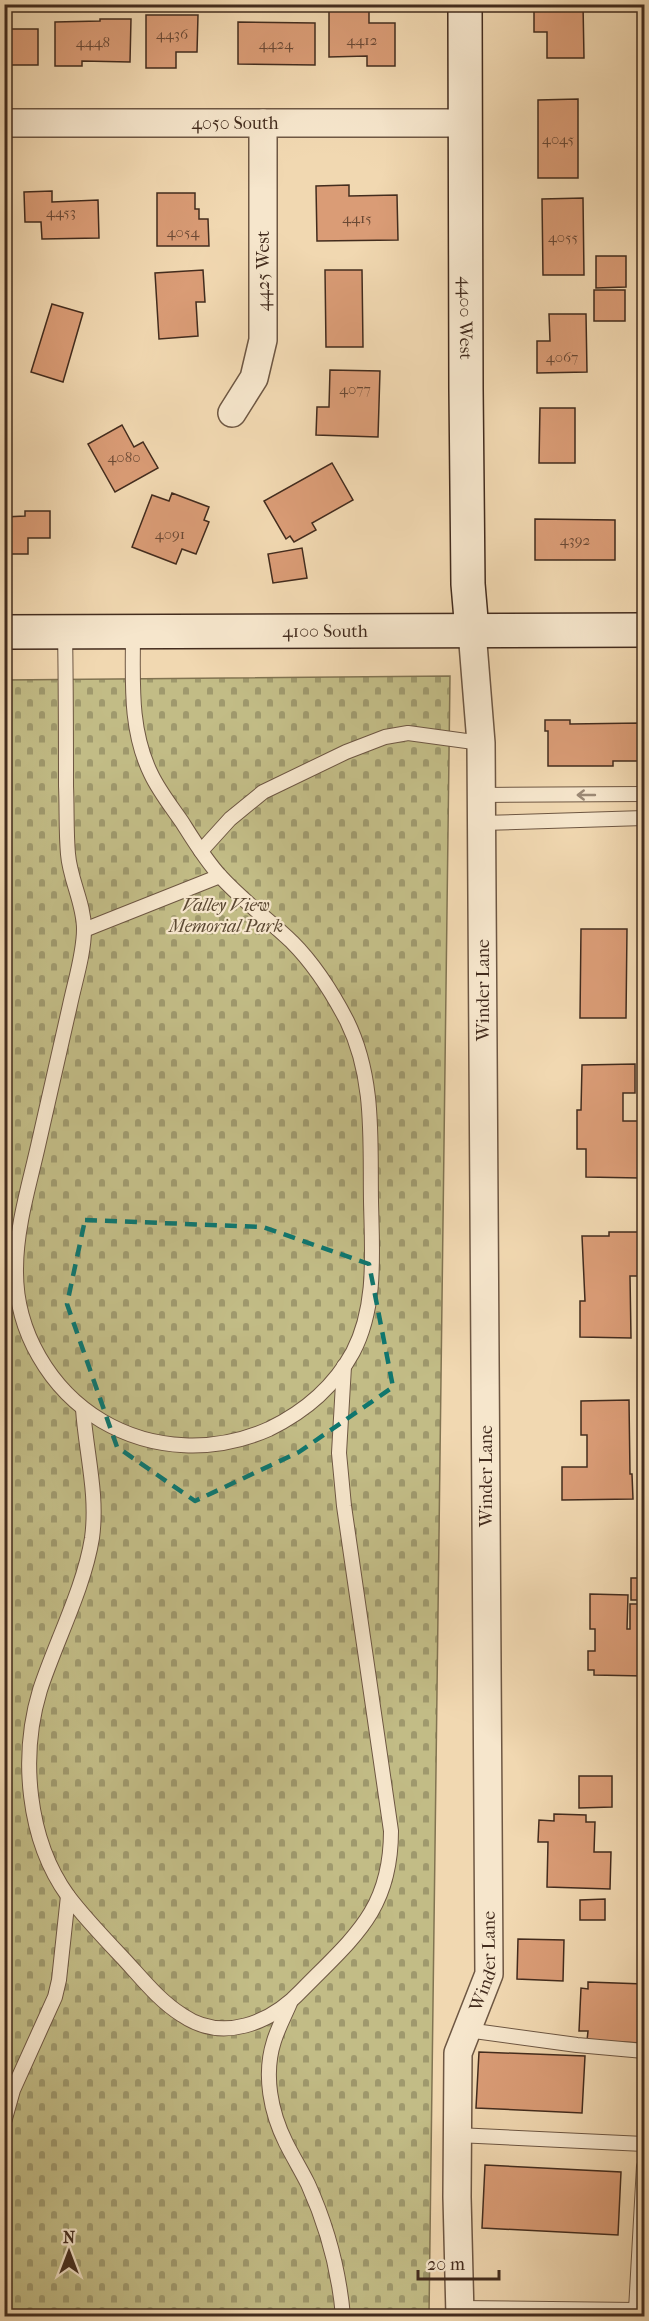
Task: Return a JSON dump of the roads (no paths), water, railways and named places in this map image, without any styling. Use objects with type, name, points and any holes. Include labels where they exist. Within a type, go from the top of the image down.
[{"type":"main road","name":"4400 West","points":[[465,4],[466,389],[468,584],[471,631]]},
{"type":"main road","name":"4100 South","points":[[4,632],[645,630]]},
{"type":"street","name":"4050 South","points":[[4,123],[465,123]]},
{"type":"street","name":"4425 West","points":[[232,413],[254,378],[263,340],[262,123]]},
{"type":"street","name":"Winder Lane","points":[[460,2312],[458,2053],[489,1974],[482,795],[481,743],[471,631]]},
{"type":"lane","points":[[65,632],[68,856],[84,930],[76,980],[21,1221],[16,1270],[19,1303],[28,1335],[51,1376],[83,1410],[110,1426],[159,1443],[180,1446],[230,1442],[260,1433],[302,1410],[320,1396],[344,1366],[362,1332],[372,1280],[369,1097],[362,1060],[344,1016],[315,970],[296,946],[220,876],[157,786],[141,751],[133,704],[133,632]]},
{"type":"lane","points":[[201,851],[230,819],[263,792],[346,752],[385,737],[408,733],[481,743]]},
{"type":"lane","points":[[482,795],[645,795]]},
{"type":"lane","points":[[482,824],[645,818]]},
{"type":"lane","points":[[84,930],[220,876]]},
{"type":"lane","points":[[83,1410],[85,1439],[93,1485],[91,1540],[84,1571],[40,1691],[31,1734],[29,1759],[32,1796],[40,1834],[53,1870],[68,1896],[157,1995],[185,2018],[200,2025],[232,2028],[258,2023],[290,2003],[352,1940],[376,1906],[388,1869],[390,1831],[344,1506],[339,1453],[344,1366]]},
{"type":"lane","points":[[4,2122],[13,2090],[55,1997],[68,1896]]},
{"type":"lane","points":[[290,2003],[274,2041],[269,2076],[270,2095],[279,2127],[308,2183],[330,2242],[343,2316]]},
{"type":"lane","points":[[467,2030],[577,2045],[645,2051]]},
{"type":"lane","points":[[457,2134],[645,2144]]},
{"type":"lane","points":[[460,2312],[636,2310],[645,2166]]},
{"type":"park label","name":"Valley View Memorial Park","points":[[226,915]]}]
